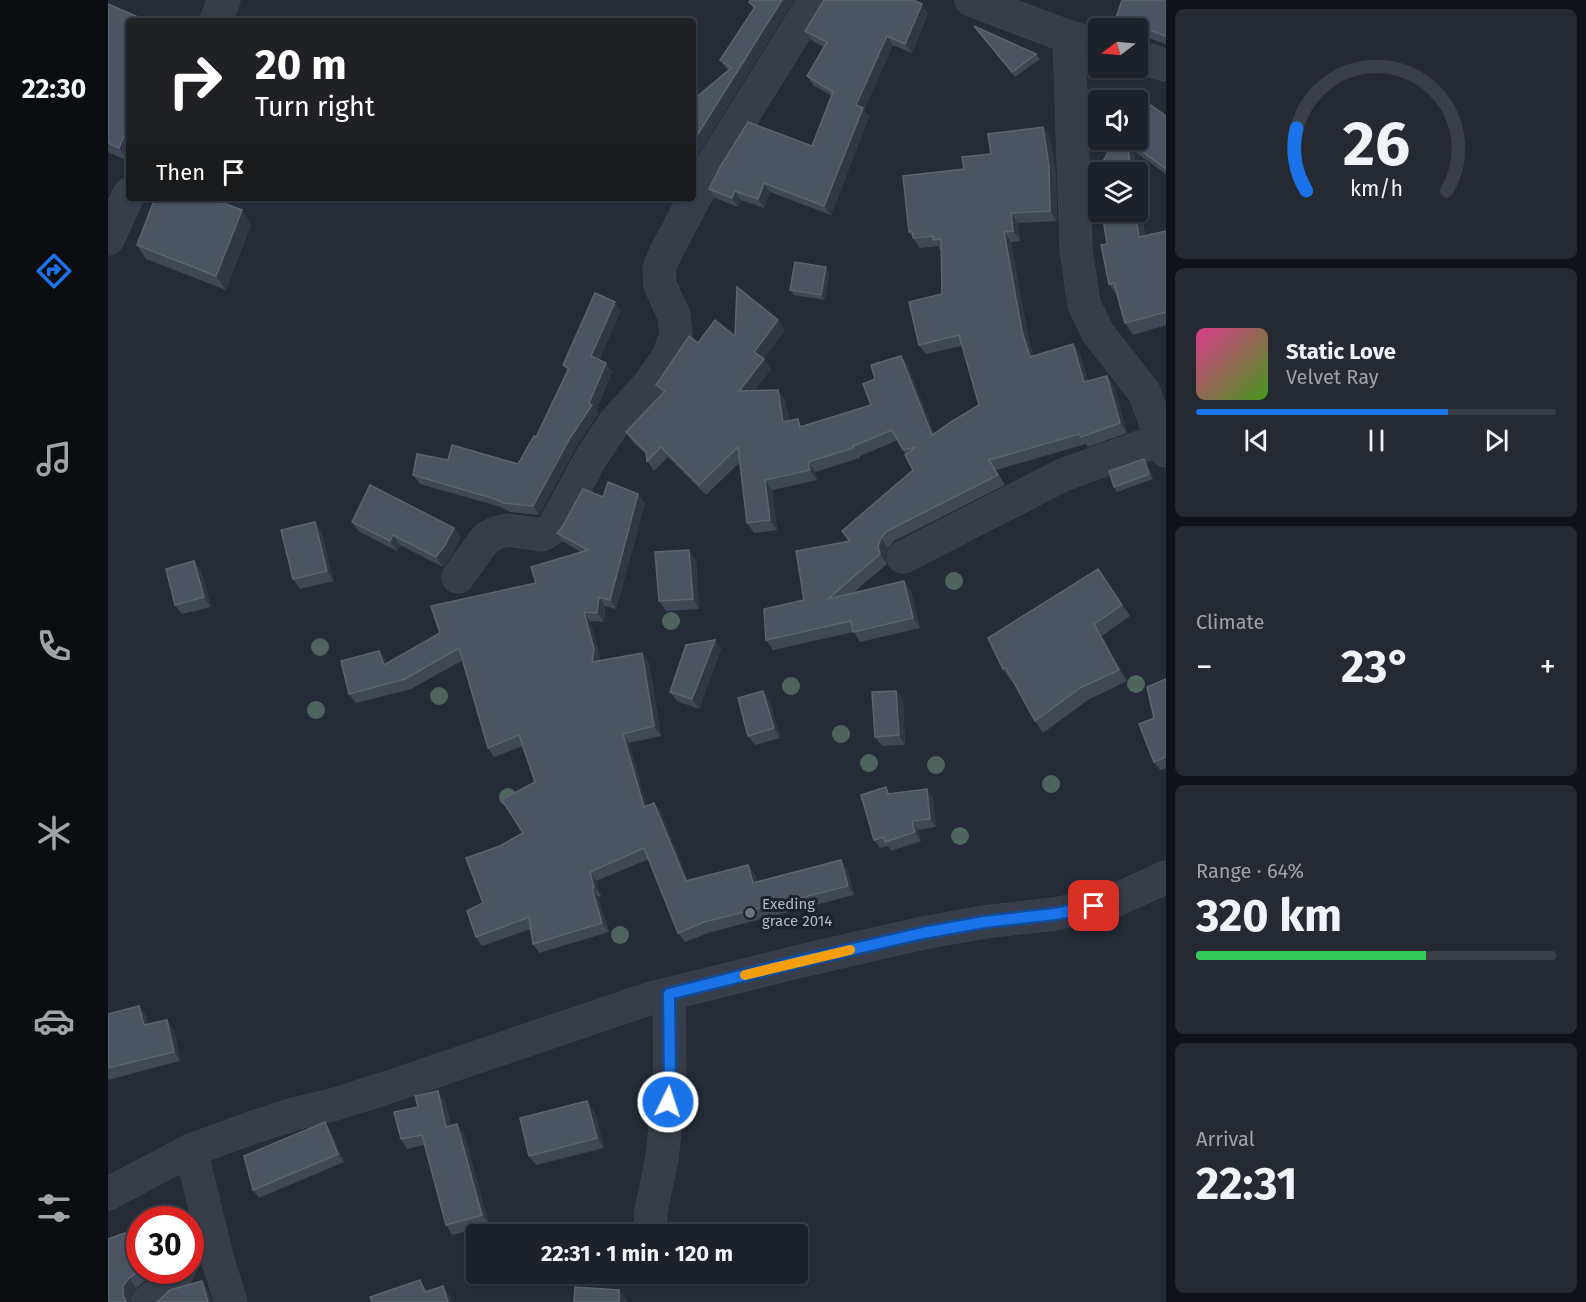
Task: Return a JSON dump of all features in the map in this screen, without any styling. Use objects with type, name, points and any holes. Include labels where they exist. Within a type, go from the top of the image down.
[{"type":"street","points":[[217,18],[224,0]]},
{"type":"street","points":[[696,195],[711,167],[815,0]]},
{"type":"street","points":[[903,557],[1063,475],[1164,445],[1143,392],[1098,333],[1084,304],[1076,250],[1084,41],[971,0]]},
{"type":"street","points":[[1148,60],[1166,66]]},
{"type":"street","points":[[108,239],[126,200]]},
{"type":"street","points":[[458,577],[486,538],[508,531],[542,535],[553,528],[592,456],[615,422],[649,384],[668,357],[676,335],[674,316],[660,285],[659,269],[693,201]]},
{"type":"street","points":[[108,1194],[190,1150],[264,1124],[383,1089],[648,999],[923,933],[984,922],[1055,914],[1114,901],[1166,877]]},
{"type":"street","points":[[650,1224],[662,1158],[670,1083],[669,994]]},
{"type":"street","points":[[190,1150],[218,1261],[231,1302]]},
{"type":"street","points":[[204,1217],[206,1213]]},
{"type":"street","points":[[147,1302],[167,1284]]},
{"type":"building","points":[[750,0],[782,0],[696,137],[696,100],[731,68],[720,60],[755,7],[749,2]]},
{"type":"building","points":[[824,0],[913,0],[922,4],[905,44],[887,36],[856,105],[863,108],[824,206],[764,183],[758,199],[735,191],[732,198],[709,189],[748,122],[812,146],[833,92],[807,76],[827,42],[805,31]]},
{"type":"building","points":[[1122,0],[1166,0],[1166,36],[1148,30],[1148,18],[1116,18]]},
{"type":"building","points":[[108,4],[140,18],[126,18],[126,131],[119,148],[108,143]]},
{"type":"building","points":[[974,26],[1036,54],[1012,72]]},
{"type":"building","points":[[1148,103],[1166,116],[1166,169],[1140,150],[1148,150]]},
{"type":"building","points":[[1043,127],[1049,166],[1050,211],[1011,213],[1013,231],[1004,232],[1022,331],[1030,357],[1073,344],[1084,382],[1107,376],[1120,423],[1081,437],[1079,434],[989,460],[998,475],[887,531],[878,546],[880,554],[828,599],[904,581],[913,618],[853,632],[851,621],[766,640],[764,609],[804,600],[796,551],[850,541],[842,531],[913,470],[905,455],[916,447],[903,450],[892,430],[853,446],[853,448],[808,462],[810,470],[765,480],[770,520],[747,523],[738,447],[699,485],[661,447],[647,461],[646,452],[626,432],[665,391],[656,385],[689,336],[698,343],[715,320],[735,336],[737,287],[778,320],[754,352],[764,359],[739,391],[778,390],[783,422],[798,419],[800,427],[871,405],[863,384],[875,379],[871,365],[901,356],[932,435],[979,405],[959,335],[919,345],[909,302],[942,294],[941,239],[933,240],[933,236],[913,238],[912,231],[909,232],[903,176],[964,169],[962,157],[991,154],[988,134]]},
{"type":"building","points":[[1109,150],[1128,150],[1130,162],[1103,162]]},
{"type":"building","points":[[154,201],[218,201],[242,210],[216,276],[137,245]]},
{"type":"building","points":[[1104,222],[1137,222],[1139,237],[1166,231],[1166,312],[1125,323],[1114,283],[1109,284],[1101,245],[1107,244]]},
{"type":"building","points":[[795,262],[826,267],[821,295],[790,290]]},
{"type":"building","points":[[595,293],[615,302],[591,356],[606,363],[589,403],[592,405],[570,438],[533,506],[503,503],[413,475],[417,454],[448,460],[452,445],[518,464],[534,436],[536,437],[569,368],[563,365]]},
{"type":"building","points":[[1144,459],[1149,474],[1114,487],[1109,471]]},
{"type":"building","points":[[608,482],[638,494],[610,600],[599,597],[597,613],[584,612],[594,649],[592,662],[642,653],[654,726],[623,734],[644,807],[654,803],[686,881],[748,865],[753,883],[841,860],[848,886],[704,922],[678,933],[644,848],[590,872],[602,923],[533,944],[529,917],[476,937],[467,911],[483,903],[466,858],[500,846],[523,833],[502,800],[535,782],[519,735],[488,748],[459,648],[405,679],[349,694],[341,661],[379,651],[384,665],[440,633],[431,606],[536,583],[531,567],[588,550],[557,533],[583,489],[603,497]]},
{"type":"building","points":[[370,485],[454,528],[436,557],[393,535],[390,541],[352,522]]},
{"type":"building","points":[[315,522],[327,571],[293,579],[281,530]]},
{"type":"building","points":[[689,550],[693,599],[659,601],[655,552]]},
{"type":"building","points":[[194,561],[204,597],[175,605],[166,569]]},
{"type":"building","points":[[1098,569],[1122,605],[1094,624],[1119,670],[1080,688],[1035,721],[1006,668],[1003,669],[988,638]]},
{"type":"building","points":[[715,640],[692,699],[670,692],[686,645]]},
{"type":"building","points":[[1166,679],[1166,757],[1154,762],[1139,724],[1154,718],[1147,687]]},
{"type":"building","points":[[763,691],[774,728],[748,736],[738,698]]},
{"type":"building","points":[[896,691],[899,735],[875,737],[872,692]]},
{"type":"building","points":[[886,787],[888,794],[927,789],[930,819],[912,821],[915,832],[885,842],[884,837],[874,840],[861,795]]},
{"type":"building","points":[[139,1006],[144,1025],[167,1020],[174,1052],[108,1068],[108,1014]]},
{"type":"building","points":[[438,1091],[446,1127],[457,1124],[482,1215],[446,1225],[422,1135],[401,1139],[394,1112],[418,1107],[415,1096]]},
{"type":"building","points":[[587,1101],[597,1138],[529,1156],[520,1118]]},
{"type":"building","points":[[325,1122],[338,1154],[253,1190],[244,1156]]},
{"type":"building","points":[[125,1233],[126,1236],[126,1282],[123,1286],[123,1295],[126,1302],[108,1302],[108,1239]]},
{"type":"building","points":[[420,1280],[425,1292],[443,1286],[448,1302],[372,1302],[370,1297]]},
{"type":"building","points":[[191,1284],[203,1284],[208,1302],[157,1302],[170,1290]]},
{"type":"building","points":[[575,1287],[619,1290],[619,1302],[574,1302]]},
{"type":"slow traffic","points":[[745,975],[850,950]]},
{"type":"place","name":"Exeding grace 2014","points":[[750,913]]},
{"type":"route","points":[[668,1102],[670,1083],[669,994],[923,933],[984,922],[1055,914],[1094,906]]}]
